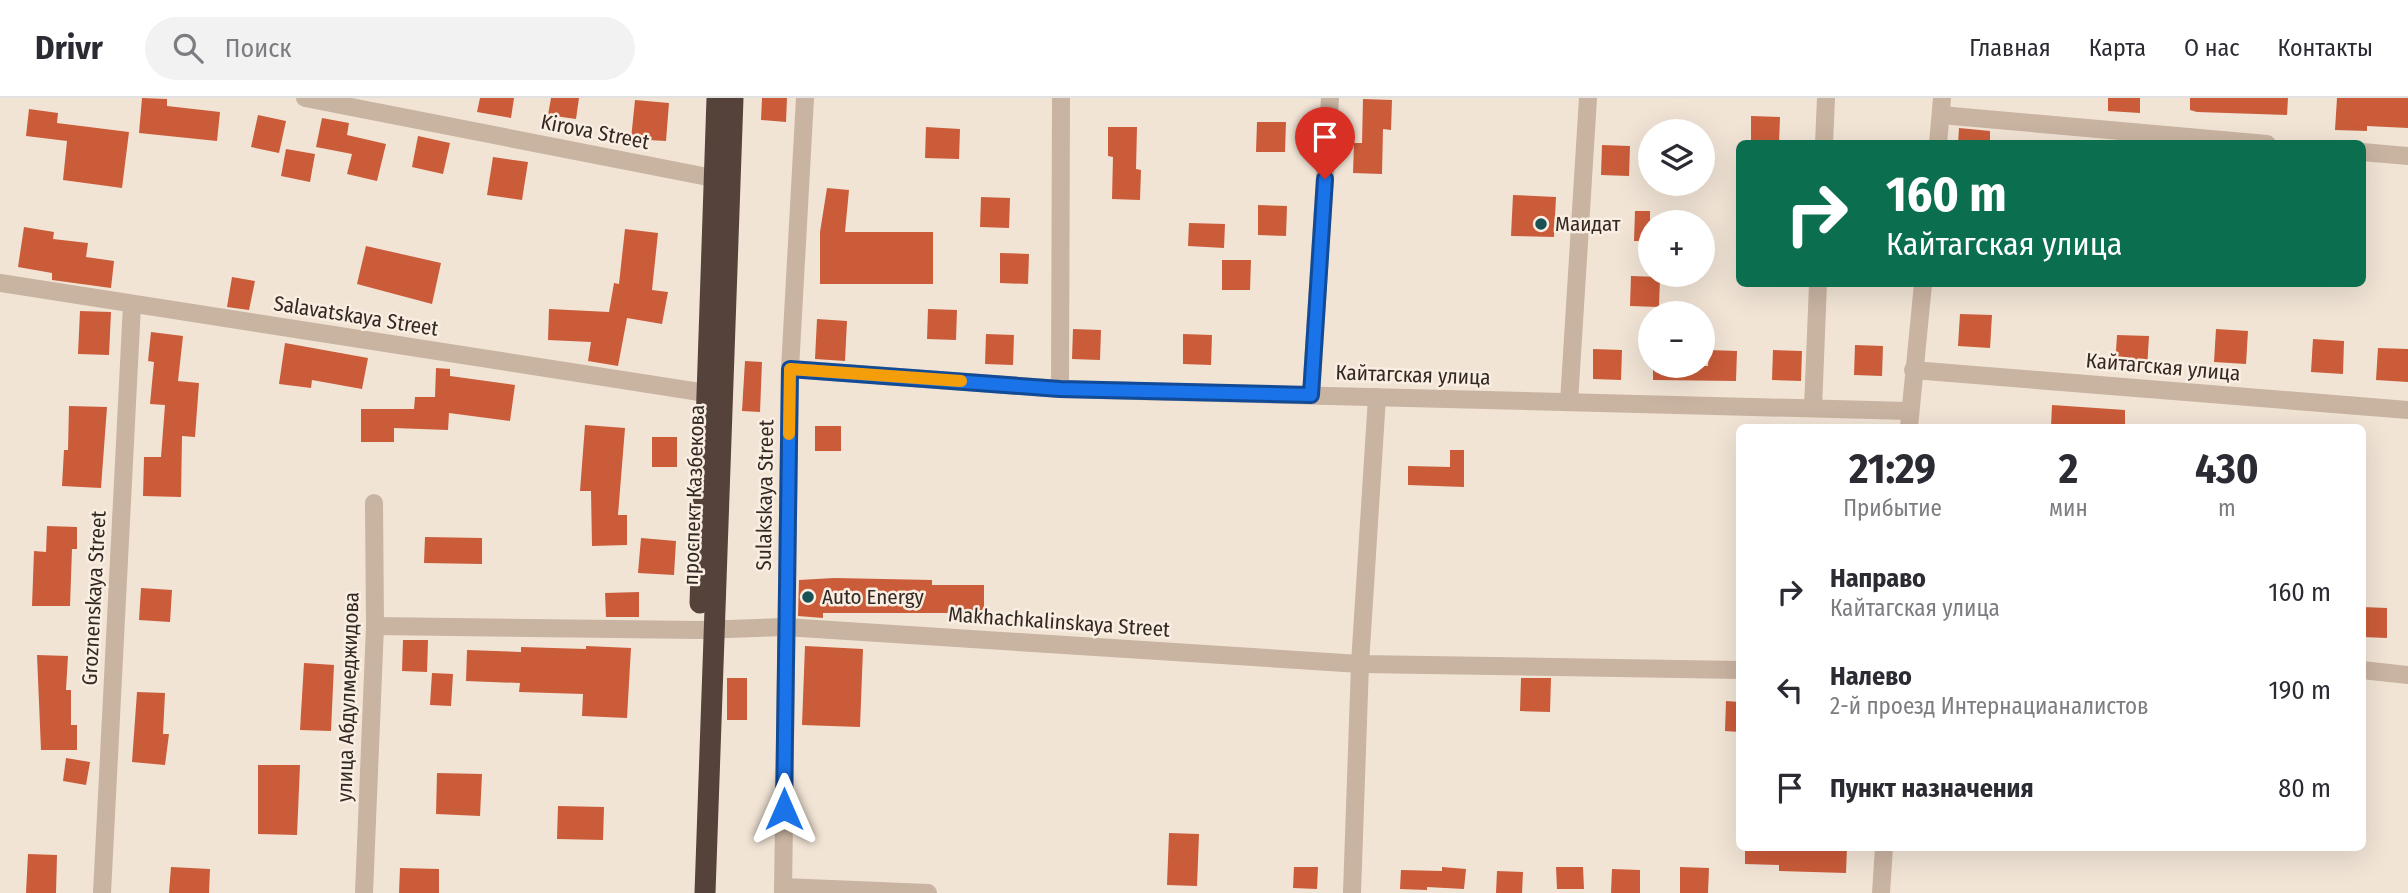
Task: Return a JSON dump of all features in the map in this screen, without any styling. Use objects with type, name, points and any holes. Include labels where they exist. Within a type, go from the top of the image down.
[{"type":"highway","name":"проспект Казбекова","points":[[705,893],[706,393],[717,98]]},
{"type":"highway","name":"проспект Казбекова","points":[[690,893],[733,98]]},
{"type":"street","name":"Kirova Street","points":[[304,98],[713,178]]},
{"type":"street","name":"Sulakskaya Street","points":[[783,890],[790,369],[806,98]]},
{"type":"street","points":[[1060,98],[1060,389]]},
{"type":"street","points":[[1311,395],[1330,98]]},
{"type":"street","points":[[1569,402],[1588,98]]},
{"type":"street","points":[[1824,140],[1826,98]]},
{"type":"street","points":[[1938,140],[1942,106],[2233,140]]},
{"type":"street","points":[[2366,152],[2408,156]]},
{"type":"street","name":"Salavatskaya Street","points":[[0,283],[706,393]]},
{"type":"street","points":[[1813,408],[1818,287]]},
{"type":"street","points":[[1909,419],[1923,287]]},
{"type":"street","name":"Groznenskaya Street","points":[[102,893],[132,305]]},
{"type":"street","name":"Кайтагская улица","points":[[790,369],[1060,389],[1813,408],[1909,419]]},
{"type":"street","name":"Кайтагская улица","points":[[1913,370],[2408,410]]},
{"type":"street","points":[[1352,893],[1360,664],[1377,397]]},
{"type":"street","name":"улица Абдулмеджидова","points":[[364,893],[375,626],[374,503]]},
{"type":"street","name":"Makhachkalinskaya Street","points":[[375,626],[706,629],[785,627],[1360,664],[1736,670]]},
{"type":"street","points":[[2366,670],[2408,675]]},
{"type":"street","points":[[1881,893],[1884,851]]},
{"type":"street","points":[[783,890],[928,893]]},
{"type":"building","points":[[142,98],[167,99],[167,106],[220,112],[217,141],[139,133]]},
{"type":"building","points":[[480,98],[514,98],[511,118],[477,112]]},
{"type":"building","points":[[551,98],[579,98],[576,119],[548,115]]},
{"type":"building","points":[[762,98],[787,98],[786,122],[761,120]]},
{"type":"building","points":[[2108,98],[2140,98],[2140,113],[2108,111]]},
{"type":"building","points":[[2190,98],[2288,98],[2287,115],[2197,112],[2190,110]]},
{"type":"building","points":[[2337,98],[2408,98],[2408,128],[2367,126],[2367,131],[2335,130]]},
{"type":"building","points":[[1363,99],[1392,100],[1391,130],[1383,129],[1382,174],[1353,173],[1354,143],[1362,143]]},
{"type":"building","points":[[635,100],[669,103],[666,141],[631,139]]},
{"type":"building","points":[[29,109],[58,113],[57,123],[129,132],[122,188],[63,180],[67,141],[26,136]]},
{"type":"building","points":[[258,115],[286,121],[279,153],[251,147]]},
{"type":"building","points":[[1751,116],[1780,117],[1779,140],[1751,140]]},
{"type":"building","points":[[322,118],[349,123],[347,135],[386,144],[377,181],[347,174],[352,154],[316,147]]},
{"type":"building","points":[[1257,122],[1286,122],[1285,152],[1256,152]]},
{"type":"building","points":[[926,127],[960,129],[959,159],[925,158]]},
{"type":"building","points":[[1108,127],[1137,127],[1136,169],[1141,170],[1140,200],[1112,199],[1113,157],[1108,156]]},
{"type":"building","points":[[1959,128],[1990,131],[1990,140],[1958,140]]},
{"type":"building","points":[[418,136],[450,143],[443,174],[412,167]]},
{"type":"building","points":[[1602,145],[1630,146],[1629,176],[1601,175]]},
{"type":"building","points":[[286,149],[315,154],[310,182],[281,176]]},
{"type":"building","points":[[493,157],[528,162],[522,200],[487,195]]},
{"type":"building","points":[[827,188],[849,190],[845,232],[933,232],[933,284],[820,284],[820,232]]},
{"type":"building","points":[[1513,195],[1556,197],[1554,237],[1511,236]]},
{"type":"building","points":[[981,197],[1010,198],[1009,228],[980,227]]},
{"type":"building","points":[[1258,205],[1287,206],[1286,236],[1258,235]]},
{"type":"building","points":[[1635,211],[1638,211],[1638,241],[1634,241]]},
{"type":"building","points":[[1189,223],[1225,224],[1224,248],[1188,246]]},
{"type":"building","points":[[24,227],[54,232],[53,239],[88,243],[86,257],[114,261],[111,288],[52,280],[52,273],[18,267]]},
{"type":"building","points":[[625,229],[658,233],[652,290],[668,292],[662,324],[627,318],[618,366],[588,361],[591,342],[548,340],[549,309],[609,312],[614,283],[619,284]]},
{"type":"building","points":[[366,246],[441,263],[432,304],[357,284]]},
{"type":"building","points":[[1000,253],[1029,254],[1028,284],[1000,283]]},
{"type":"building","points":[[1222,260],[1251,260],[1250,290],[1222,290]]},
{"type":"building","points":[[1631,276],[1638,276],[1638,287],[1660,287],[1659,301],[1638,301],[1638,306],[1630,306]]},
{"type":"building","points":[[232,277],[255,281],[249,310],[227,307]]},
{"type":"building","points":[[928,309],[957,310],[956,340],[927,339]]},
{"type":"building","points":[[80,311],[111,312],[109,355],[78,354]]},
{"type":"building","points":[[1960,314],[1992,315],[1990,348],[1958,346]]},
{"type":"building","points":[[817,319],[847,321],[845,361],[815,359]]},
{"type":"building","points":[[1073,329],[1101,330],[1100,360],[1072,359]]},
{"type":"building","points":[[2216,329],[2248,331],[2246,364],[2214,362]]},
{"type":"building","points":[[151,332],[183,336],[178,381],[199,383],[195,437],[182,436],[181,497],[143,496],[144,457],[161,457],[165,405],[150,404],[154,362],[148,361]]},
{"type":"building","points":[[986,334],[1014,335],[1013,365],[985,364]]},
{"type":"building","points":[[1183,334],[1212,335],[1211,365],[1183,364]]},
{"type":"building","points":[[2117,335],[2149,336],[2147,369],[2115,367]]},
{"type":"building","points":[[2313,339],[2344,341],[2343,374],[2311,372]]},
{"type":"building","points":[[285,343],[368,358],[362,389],[312,380],[311,388],[279,384]]},
{"type":"building","points":[[1855,345],[1883,346],[1882,376],[1854,375]]},
{"type":"building","points":[[2378,348],[2408,349],[2408,382],[2376,380]]},
{"type":"building","points":[[1593,349],[1622,350],[1621,380],[1593,379]]},
{"type":"building","points":[[1715,350],[1737,351],[1736,381],[1653,380],[1715,378]]},
{"type":"building","points":[[1773,350],[1802,351],[1801,381],[1772,380]]},
{"type":"building","points":[[745,361],[762,362],[760,412],[742,411]]},
{"type":"building","points":[[436,368],[450,369],[450,376],[515,385],[510,421],[449,413],[448,430],[394,428],[394,442],[361,442],[361,409],[414,409],[415,397],[435,397]]},
{"type":"building","points":[[2052,405],[2125,410],[2125,424],[2051,424]]},
{"type":"building","points":[[69,406],[107,407],[101,488],[62,486],[64,450],[68,450]]},
{"type":"building","points":[[585,425],[625,428],[618,515],[627,515],[627,545],[592,546],[591,491],[580,491]]},
{"type":"building","points":[[815,426],[841,426],[841,451],[815,451]]},
{"type":"building","points":[[652,437],[677,437],[677,467],[652,467]]},
{"type":"building","points":[[1450,450],[1464,450],[1464,487],[1408,485],[1408,466],[1450,467]]},
{"type":"building","points":[[47,526],[77,527],[77,549],[72,549],[70,606],[32,606],[34,551],[46,552]]},
{"type":"building","points":[[425,537],[482,538],[482,564],[424,563]]},
{"type":"building","points":[[641,538],[676,541],[674,575],[638,573]]},
{"type":"building","points":[[799,580],[932,580],[932,585],[984,585],[984,613],[823,613],[823,618],[798,616]]},
{"type":"building","points":[[141,588],[172,590],[170,622],[139,620]]},
{"type":"building","points":[[639,592],[639,617],[606,617],[605,593]]},
{"type":"building","points":[[2366,607],[2387,608],[2387,638],[2366,637]]},
{"type":"building","points":[[403,640],[428,640],[427,672],[402,671]]},
{"type":"building","points":[[586,646],[631,648],[627,718],[582,716],[583,694],[519,692],[520,683],[466,681],[467,650],[521,652],[521,647],[586,649]]},
{"type":"building","points":[[805,646],[863,649],[860,727],[802,725]]},
{"type":"building","points":[[37,655],[68,656],[66,690],[71,690],[71,725],[77,725],[77,750],[41,750]]},
{"type":"building","points":[[304,663],[334,665],[331,731],[300,730]]},
{"type":"building","points":[[432,673],[453,674],[451,706],[430,705]]},
{"type":"building","points":[[727,678],[747,678],[747,720],[727,720]]},
{"type":"building","points":[[1521,678],[1551,678],[1550,712],[1520,711]]},
{"type":"building","points":[[137,692],[165,693],[163,734],[169,734],[165,765],[132,762]]},
{"type":"building","points":[[1726,701],[1736,702],[1736,732],[1725,731]]},
{"type":"building","points":[[66,758],[90,762],[86,785],[63,781]]},
{"type":"building","points":[[258,765],[300,765],[297,835],[258,834]]},
{"type":"building","points":[[437,773],[482,774],[480,816],[436,814]]},
{"type":"building","points":[[558,806],[604,807],[603,840],[557,839]]},
{"type":"building","points":[[1169,833],[1199,834],[1197,886],[1167,885]]},
{"type":"building","points":[[1745,851],[1847,851],[1846,873],[1779,871],[1779,865],[1745,864]]},
{"type":"building","points":[[28,854],[57,855],[56,893],[26,893]]},
{"type":"building","points":[[171,867],[210,869],[209,893],[169,893]]},
{"type":"building","points":[[1294,867],[1318,867],[1317,889],[1293,888]]},
{"type":"building","points":[[1442,867],[1466,869],[1464,889],[1400,889],[1401,870],[1442,871]]},
{"type":"building","points":[[1556,867],[1583,867],[1584,889],[1557,889]]},
{"type":"building","points":[[1680,867],[1709,868],[1708,893],[1680,893]]},
{"type":"building","points":[[400,868],[439,869],[439,893],[399,893]]},
{"type":"building","points":[[1612,869],[1640,870],[1640,893],[1611,893]]},
{"type":"building","points":[[1497,871],[1523,872],[1522,893],[1496,893]]},
{"type":"slow traffic","points":[[789,434],[790,369],[961,381]]},
{"type":"place","name":"Маидат","points":[[1541,224]]},
{"type":"place","name":"Auto Energy","points":[[808,597]]},
{"type":"route","points":[[784,809],[790,369],[1060,389],[1311,395],[1325,179]]}]
